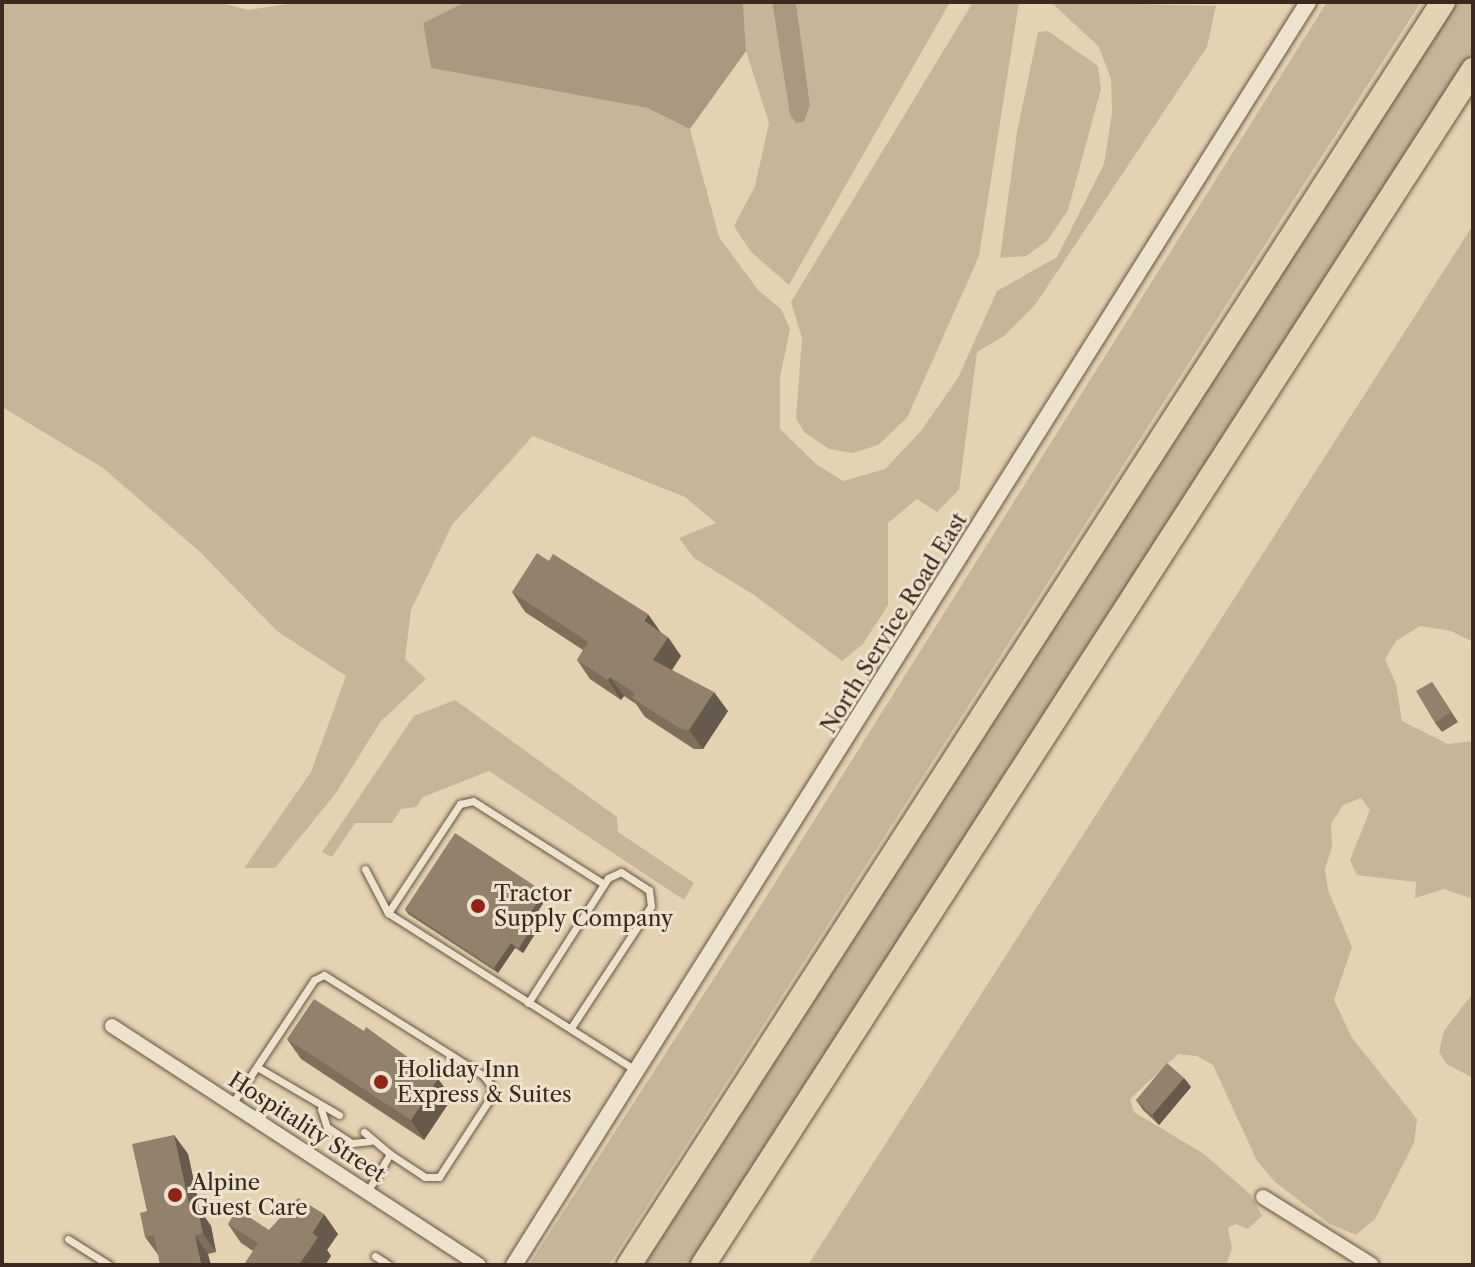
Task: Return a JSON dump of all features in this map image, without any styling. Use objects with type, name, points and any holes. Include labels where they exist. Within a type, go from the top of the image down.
[{"type":"highway","points":[[629,1265],[1443,2]]},
{"type":"highway","points":[[703,1265],[1473,70]]},
{"type":"street","name":"North Service Road East","points":[[514,1265],[639,1072],[1308,2]]},
{"type":"street","name":"Hospitality Street","points":[[112,1026],[479,1265]]},
{"type":"street","points":[[1263,1197],[1372,1265]]},
{"type":"lane","points":[[388,913],[460,804],[473,801],[604,884]]},
{"type":"lane","points":[[365,869],[388,913],[639,1072]]},
{"type":"lane","points":[[528,1003],[604,884],[621,872],[649,890],[651,906],[571,1028]]},
{"type":"lane","points":[[232,1104],[314,980],[324,975],[483,1075],[492,1087],[489,1100],[439,1177],[425,1177],[370,1141],[364,1132]]},
{"type":"lane","points":[[257,1067],[321,1109],[339,1115]]},
{"type":"lane","points":[[321,1109],[327,1127],[352,1143],[370,1141]]},
{"type":"lane","points":[[367,1192],[390,1154]]},
{"type":"lane","points":[[68,1239],[109,1265]]},
{"type":"lane","points":[[375,1256],[389,1265]]},
{"type":"shaded area","points":[[2,2],[218,2],[248,10],[301,2],[465,2],[423,23],[431,68],[647,108],[690,129],[719,237],[758,290],[781,309],[790,329],[780,377],[780,429],[816,464],[843,481],[885,469],[921,431],[958,378],[997,291],[1057,257],[1104,164],[1112,113],[1111,79],[1099,47],[1051,2],[1216,6],[1207,47],[1035,305],[1004,336],[977,352],[959,490],[937,512],[917,499],[888,523],[888,605],[863,644],[842,661],[754,595],[694,558],[679,538],[716,523],[685,497],[533,436],[452,525],[411,610],[405,659],[426,679],[381,721],[336,793],[275,868],[244,868],[311,772],[346,676],[277,631],[200,552],[103,468],[2,407]]},
{"type":"shaded area","points":[[465,2],[743,2],[746,51],[690,129],[647,108],[431,68],[423,23]]},
{"type":"shaded area","points":[[743,2],[772,2],[790,114],[810,105],[796,2],[950,2],[789,285],[750,251],[734,226],[755,186],[769,123],[746,51]]},
{"type":"shaded area","points":[[772,2],[796,2],[810,105],[804,122],[796,123],[790,115]]},
{"type":"shaded area","points":[[973,2],[1019,2],[979,256],[907,418],[878,445],[853,453],[829,449],[804,432],[796,418],[802,338],[791,302]]},
{"type":"shaded area","points":[[1327,2],[1421,2],[609,1265],[529,1265],[758,910]]},
{"type":"shaded area","points":[[1457,2],[1473,2],[1473,52],[693,1265],[644,1265]]},
{"type":"shaded area","points":[[1048,31],[1098,66],[1101,89],[1068,210],[1047,241],[1026,256],[1000,258],[1017,132],[1038,32]]},
{"type":"shaded area","points":[[1473,225],[1473,642],[1451,631],[1420,626],[1396,641],[1385,659],[1396,684],[1402,721],[1448,744],[1473,741],[1473,899],[1444,889],[1415,898],[1416,882],[1357,875],[1350,860],[1370,810],[1361,798],[1343,805],[1331,824],[1332,847],[1325,869],[1328,890],[1352,947],[1334,1000],[1352,1038],[1417,1119],[1414,1143],[1375,1219],[1356,1235],[1330,1224],[1275,1182],[1257,1161],[1213,1065],[1197,1056],[1178,1054],[1130,1099],[1134,1112],[1204,1154],[1251,1195],[1262,1216],[1248,1229],[1236,1224],[1228,1228],[1232,1248],[1226,1265],[808,1265]]},
{"type":"shaded area","points":[[455,700],[617,817],[618,832],[694,883],[684,900],[489,771],[423,797],[416,807],[401,809],[392,823],[355,823],[332,857],[322,852],[414,716]]},
{"type":"shaded area","points":[[1473,993],[1473,1078],[1447,1064],[1439,1052],[1444,1031]]},
{"type":"building","points":[[537,553],[549,561],[553,554],[648,614],[644,621],[668,637],[653,660],[714,692],[689,730],[681,729],[632,698],[635,693],[577,660],[588,642],[512,592]]},
{"type":"building","points":[[1432,682],[1451,712],[1435,723],[1416,691]]},
{"type":"building","name":"Tractor Supply Company","points":[[455,833],[544,892],[523,924],[531,929],[519,948],[511,943],[494,968],[405,909]]},
{"type":"building","name":"Holiday Inn Express & Suites","points":[[314,999],[364,1031],[366,1027],[438,1079],[411,1120],[287,1039]]},
{"type":"building","points":[[1167,1063],[1184,1078],[1152,1115],[1136,1100]]},
{"type":"building","name":"Alpine Guest Care","points":[[174,1135],[190,1208],[197,1207],[203,1233],[195,1235],[201,1265],[160,1265],[154,1235],[145,1237],[140,1213],[147,1211],[132,1144]]},
{"type":"building","points":[[298,1198],[324,1214],[312,1233],[318,1237],[299,1265],[244,1265],[258,1243],[228,1224],[237,1209],[269,1230]]},
{"type":"place","name":"Tractor Supply Company","points":[[478,906]]},
{"type":"place","name":"Holiday Inn Express & Suites","points":[[381,1082]]},
{"type":"place","name":"Alpine Guest Care","points":[[175,1195]]}]
